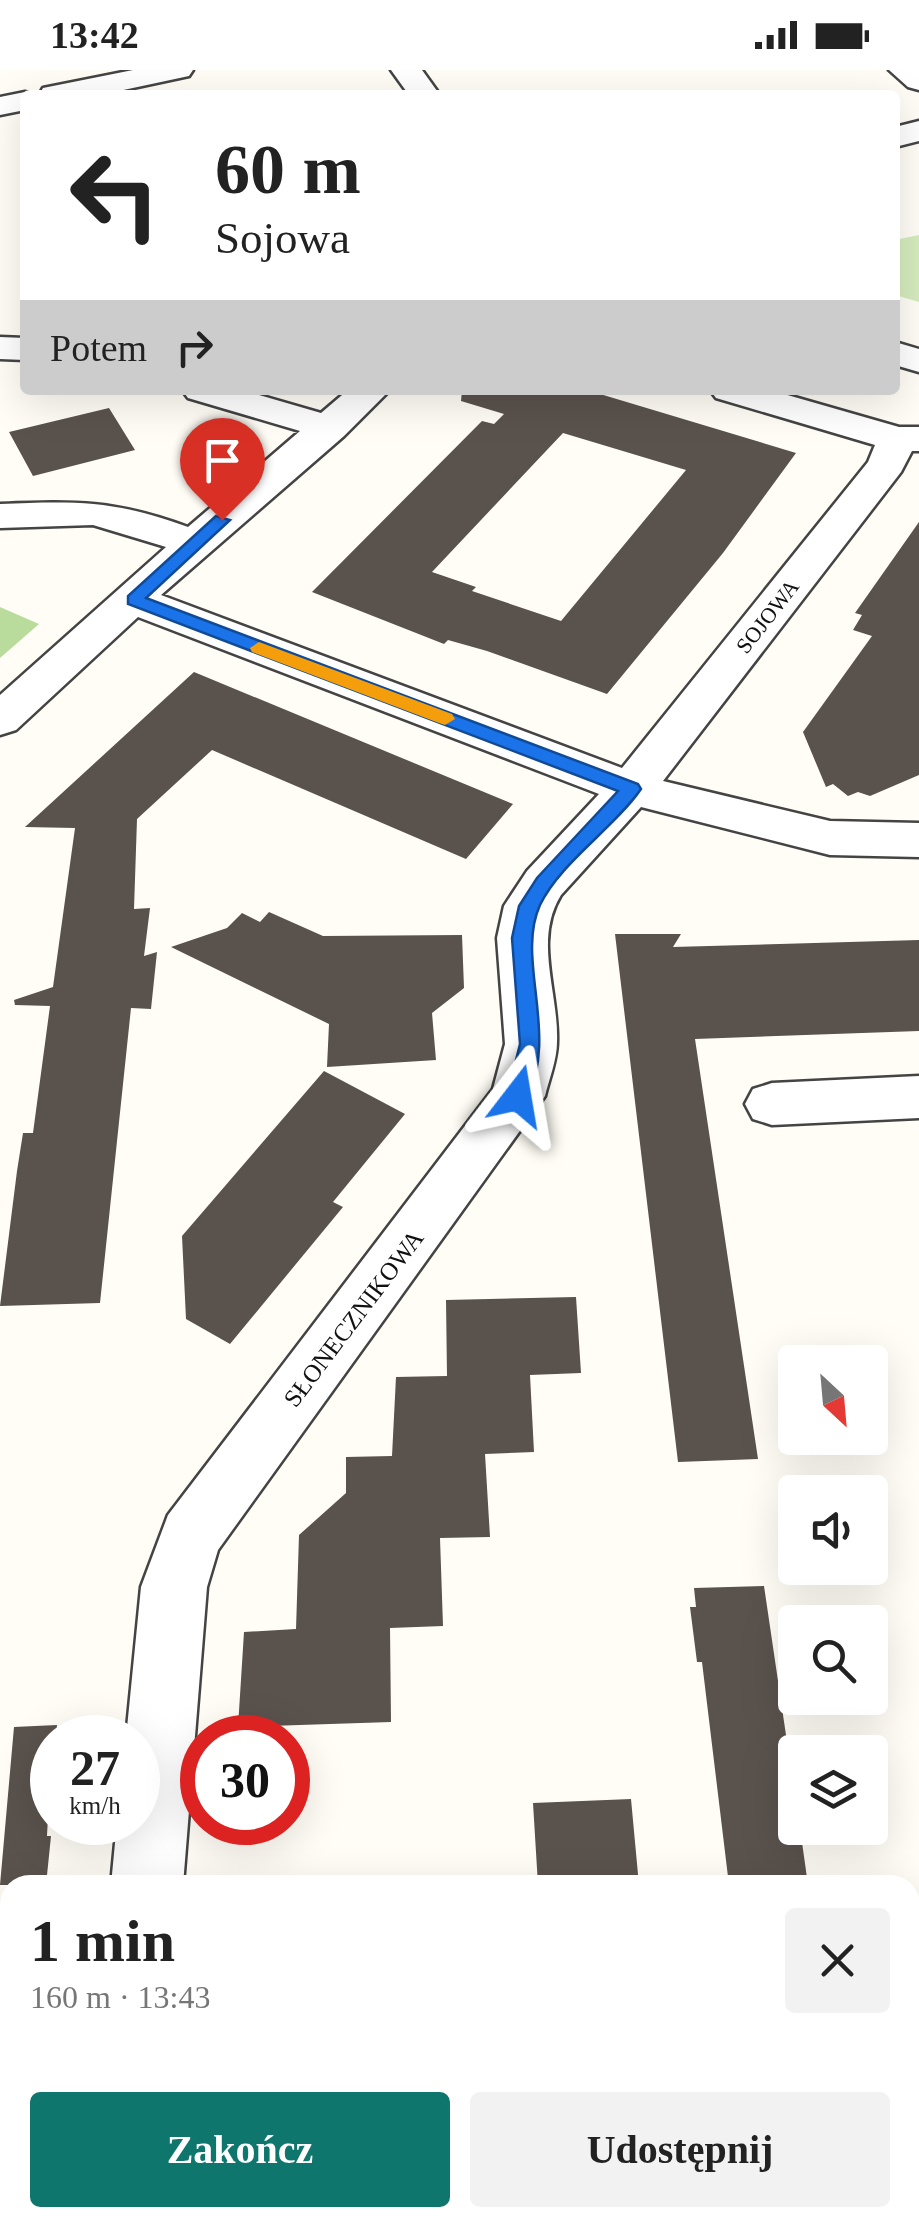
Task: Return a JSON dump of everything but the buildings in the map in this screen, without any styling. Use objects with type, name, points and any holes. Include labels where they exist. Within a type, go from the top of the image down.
[{"type":"street","points":[[79,90],[178,70]]},
{"type":"street","points":[[904,70],[919,81]]},
{"type":"street","points":[[219,395],[330,428]]},
{"type":"street","points":[[0,720],[194,542],[366,395]]},
{"type":"street","points":[[747,395],[908,439]]},
{"type":"street","name":"SOJOWA","points":[[631,789],[908,439]]},
{"type":"street","points":[[0,516],[93,513],[137,522],[194,542]]},
{"type":"street","points":[[134,600],[631,789],[830,838],[919,840]]},
{"type":"street","name":"SŁONECZNIKOWA","points":[[148,1875],[174,1587],[191,1536],[518,1096],[531,1044],[522,938],[530,906],[544,883],[631,789]]},
{"type":"street","points":[[772,1104],[919,1097]]},
{"type":"green space","points":[[919,235],[919,302],[900,296],[900,239]]},
{"type":"green space","points":[[0,607],[39,624],[0,658]]},
{"type":"slow traffic","points":[[259,648],[445,719]]},
{"type":"route","points":[[222,520],[134,600],[631,789],[544,883],[530,906],[522,938],[531,1044],[518,1096]]}]
